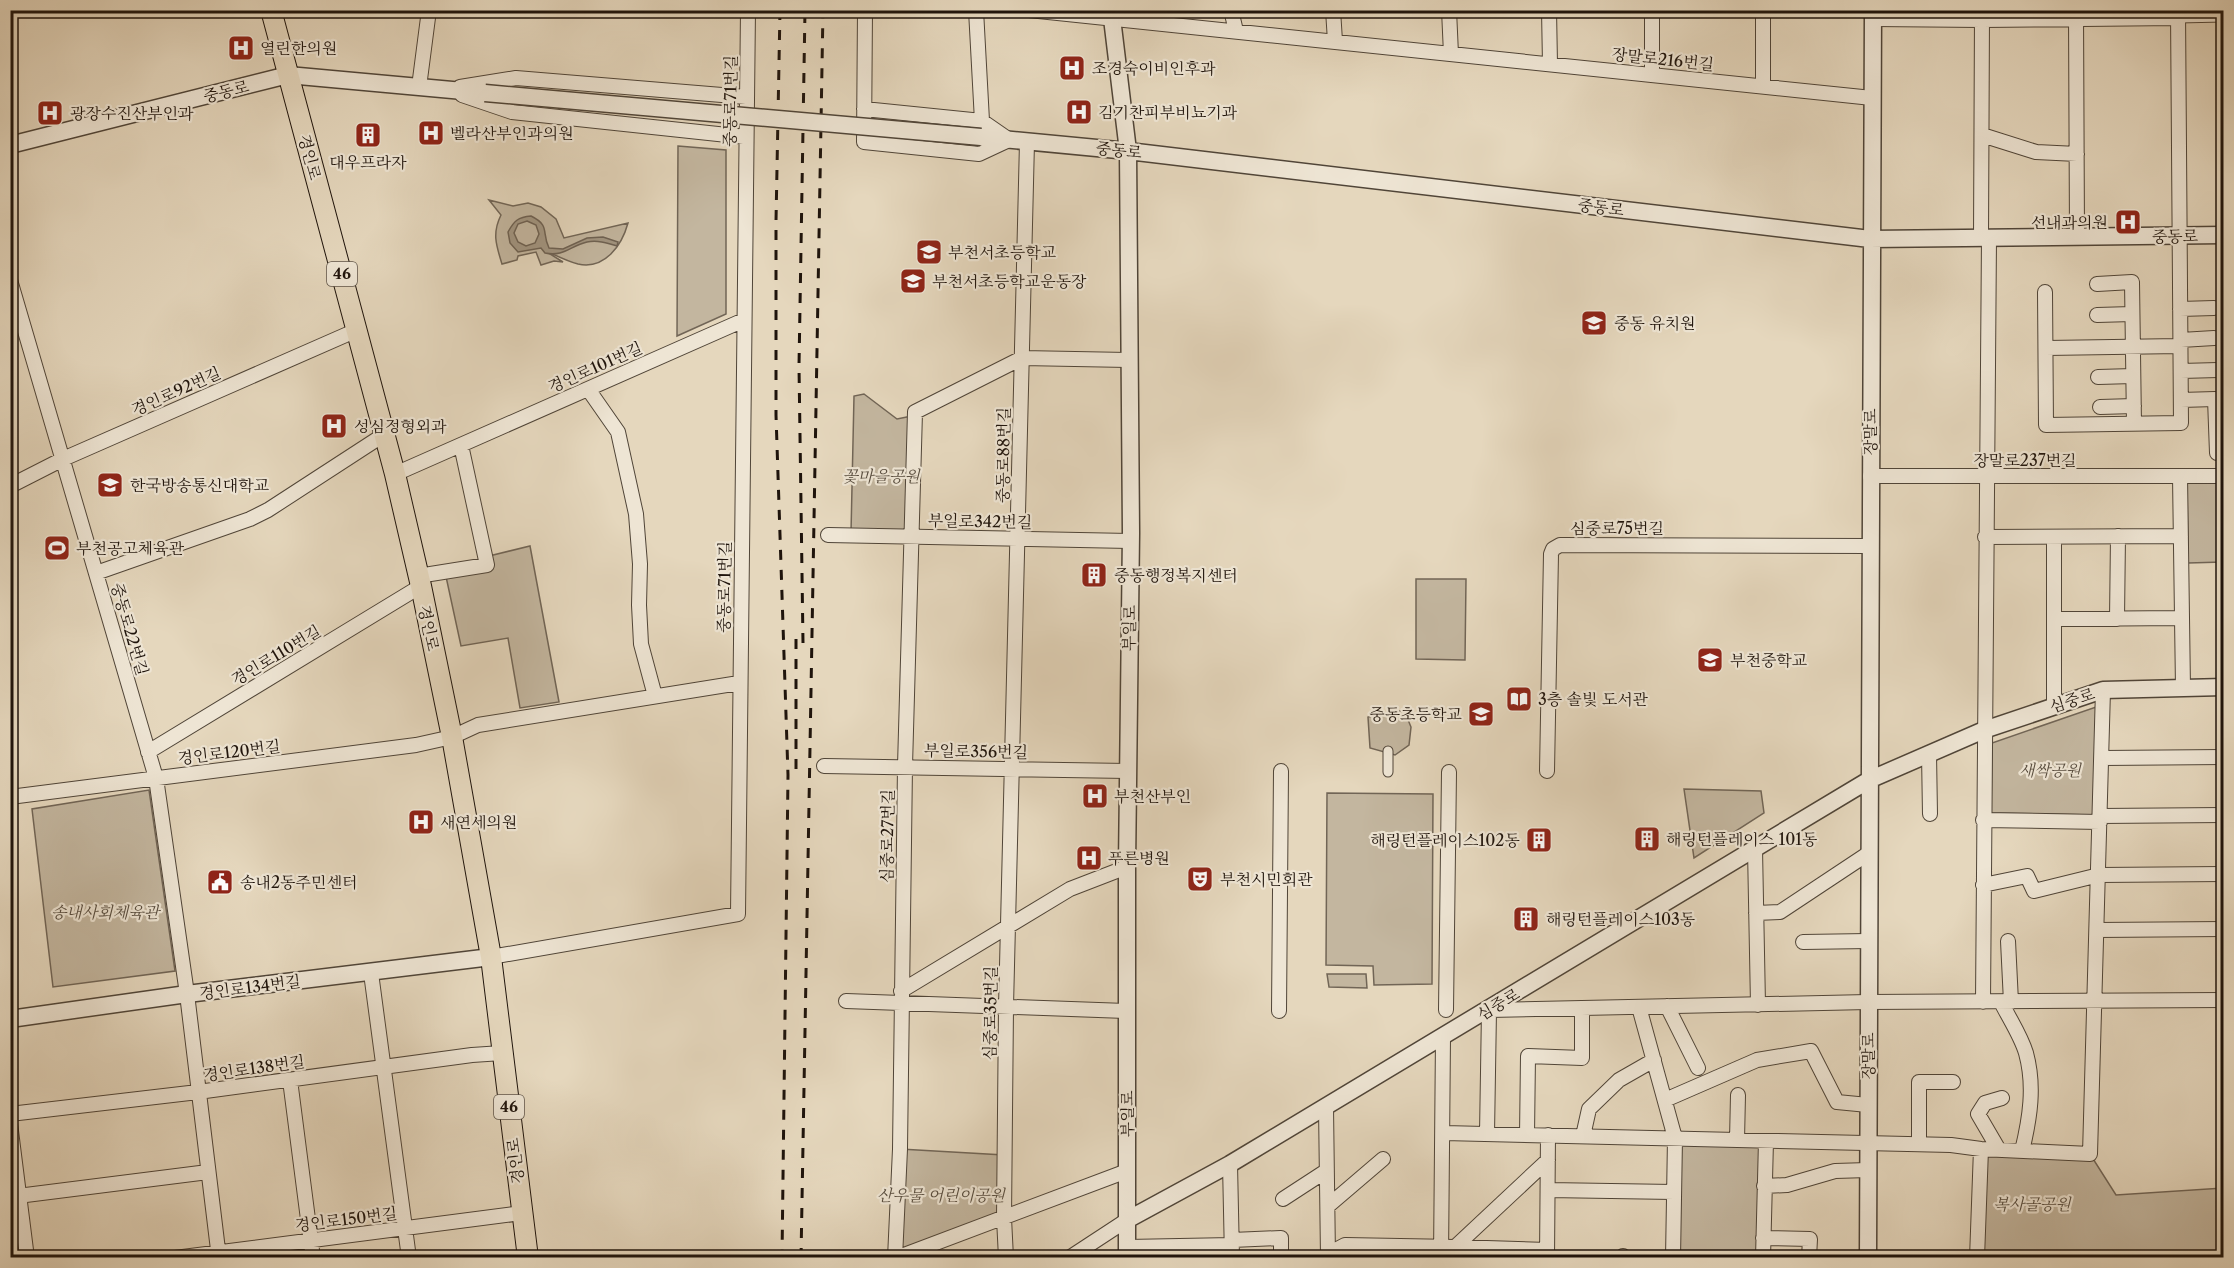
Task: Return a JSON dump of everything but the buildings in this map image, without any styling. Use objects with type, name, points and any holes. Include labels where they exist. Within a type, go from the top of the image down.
[{"type":"main road","name":"경인로","points":[[271,10],[385,434],[420,581],[452,737],[491,957],[528,1257]]},
{"type":"street","points":[[419,87],[429,10]]},
{"type":"street","name":"중동로71번길","points":[[491,957],[738,914],[748,10]]},
{"type":"street","points":[[865,10],[864,142],[979,154],[1009,140]]},
{"type":"street","points":[[864,109],[981,129],[976,10]]},
{"type":"street","name":"장말로216번길","points":[[1029,10],[1112,14],[1236,31],[1872,98]]},
{"type":"street","points":[[1231,10],[1236,31]]},
{"type":"street","points":[[1333,10],[1335,41]]},
{"type":"street","points":[[1449,10],[1451,54]]},
{"type":"street","points":[[1549,10],[1550,64]]},
{"type":"street","points":[[1652,10],[1652,75]]},
{"type":"street","points":[[1763,10],[1763,86]]},
{"type":"street","name":"부일로","points":[[1112,14],[1128,151],[1130,542],[1126,1011],[1127,1252],[1232,1247],[1281,1238],[1281,1257]]},
{"type":"street","points":[[2045,292],[2046,425],[2181,423],[2178,14]]},
{"type":"street","points":[[1873,15],[2178,14],[2223,17]]},
{"type":"street","name":"장말로","points":[[1868,1257],[1870,238],[1873,15]]},
{"type":"street","points":[[1982,15],[1986,476],[1983,1002]]},
{"type":"street","points":[[2076,15],[2077,237]]},
{"type":"street","name":"중동로","points":[[10,145],[288,75],[484,93],[981,129],[1009,140],[1128,151],[1870,238],[2223,235]]},
{"type":"street","name":"중동로","points":[[446,89],[516,78],[746,97]]},
{"type":"street","name":"중동로","points":[[446,89],[512,112],[746,137]]},
{"type":"street","points":[[1982,135],[2036,152],[2077,154]]},
{"type":"street","name":"중동로88번길","points":[[1012,768],[1027,142]]},
{"type":"street","name":"중동로22번길","points":[[10,280],[156,778],[187,994],[218,1255]]},
{"type":"street","points":[[2097,284],[2132,282],[2134,424]]},
{"type":"street","points":[[2180,309],[2214,308]]},
{"type":"street","points":[[2097,315],[2132,314]]},
{"type":"street","name":"경인로101번길","points":[[395,474],[744,320]]},
{"type":"street","name":"경인로92번길","points":[[10,486],[63,459],[357,330]]},
{"type":"street","points":[[2046,348],[2133,347],[2214,338]]},
{"type":"street","points":[[1022,358],[1128,360]]},
{"type":"street","name":"심중로27번길","points":[[895,1257],[900,1149],[905,766],[915,414],[1022,358]]},
{"type":"street","points":[[2181,371],[2218,370]]},
{"type":"street","points":[[2098,377],[2133,376]]},
{"type":"street","points":[[588,389],[618,432],[636,514],[640,564],[641,644],[655,696]]},
{"type":"street","points":[[2181,400],[2215,399],[2217,453],[2223,453]]},
{"type":"street","points":[[2100,407],[2134,406]]},
{"type":"street","points":[[96,573],[259,514],[385,434]]},
{"type":"street","points":[[420,581],[487,565],[461,445]]},
{"type":"street","name":"장말로237번길","points":[[1870,476],[2223,476]]},
{"type":"street","points":[[2180,476],[2183,688]]},
{"type":"street","name":"부일로342번길","points":[[828,535],[1130,542]]},
{"type":"street","points":[[2117,619],[2118,536]]},
{"type":"street","points":[[1985,537],[2181,536]]},
{"type":"street","points":[[2054,537],[2054,706]]},
{"type":"street","name":"심중로75번길","points":[[1547,771],[1551,554],[1553,549],[1560,545],[1869,546]]},
{"type":"street","name":"경인로110번길","points":[[148,752],[420,581]]},
{"type":"street","points":[[2054,619],[2182,618]]},
{"type":"street","name":"경인로120번길","points":[[10,797],[416,745],[452,737],[478,725],[740,683]]},
{"type":"street","name":"심중로","points":[[1069,1257],[1127,1220],[1230,1164],[1489,1010],[1869,780],[1984,729],[2103,690],[2223,687]]},
{"type":"street","points":[[1444,1133],[1951,1144],[1981,1149],[2090,1154],[2103,690]]},
{"type":"street","points":[[1388,751],[1388,771]]},
{"type":"street","points":[[1929,754],[1930,814]]},
{"type":"street","points":[[2102,758],[2223,757]]},
{"type":"street","name":"부일로356번길","points":[[824,766],[1128,771]]},
{"type":"street","name":"심중로35번길","points":[[1006,1257],[1004,1218],[1006,1007],[1012,768]]},
{"type":"street","points":[[1279,1011],[1281,771]]},
{"type":"street","points":[[1446,1010],[1449,772]]},
{"type":"street","points":[[1983,820],[2223,815]]},
{"type":"street","points":[[1755,849],[1758,1005]]},
{"type":"street","points":[[1756,913],[1780,912],[1869,853]]},
{"type":"street","points":[[901,997],[1071,889],[1127,867]]},
{"type":"street","points":[[1983,885],[2027,876],[2034,891],[2099,875],[2223,874]]},
{"type":"street","points":[[2097,930],[2223,929]]},
{"type":"street","points":[[1803,942],[1868,941]]},
{"type":"street","points":[[2008,941],[2006,1002],[2025,1052],[2030,1076],[2030,1118],[2022,1151]]},
{"type":"street","name":"경인로134번길","points":[[10,1019],[187,994],[491,957]]},
{"type":"street","points":[[371,973],[409,1257]]},
{"type":"street","points":[[846,1001],[901,997],[1006,1007],[1126,1011]]},
{"type":"street","points":[[1487,1134],[1489,1010],[1868,1002],[2223,1000]]},
{"type":"street","points":[[1667,1006],[1698,1068]]},
{"type":"street","points":[[1639,1007],[1676,1138],[1673,1257]]},
{"type":"street","points":[[1527,1135],[1528,1056],[1582,1058],[1582,1008]]},
{"type":"street","points":[[1443,1037],[1446,1251]]},
{"type":"street","points":[[1665,1100],[1757,1060],[1811,1051],[1837,1102],[1868,1105]]},
{"type":"street","name":"경인로138번길","points":[[10,1114],[502,1053]]},
{"type":"street","points":[[1583,1136],[1589,1109],[1619,1080],[1654,1060]]},
{"type":"street","points":[[290,1080],[314,1257]]},
{"type":"street","points":[[1918,1144],[1920,1082],[1953,1082]]},
{"type":"street","points":[[1737,1140],[1738,1095]]},
{"type":"street","points":[[1999,1150],[1977,1114],[1985,1103],[2002,1098]]},
{"type":"street","points":[[1326,1107],[1328,1256]]},
{"type":"street","points":[[10,1124],[15,1196],[27,1257]]},
{"type":"street","points":[[1328,1256],[1346,1245],[1547,1254],[1548,1135]]},
{"type":"street","points":[[1763,1257],[1766,1141]]},
{"type":"street","points":[[1977,1257],[1981,1149]]},
{"type":"street","points":[[1328,1206],[1383,1159]]},
{"type":"street","points":[[1446,1251],[1548,1160]]},
{"type":"street","points":[[1230,1164],[1232,1247]]},
{"type":"street","points":[[1764,1186],[1787,1185],[1836,1171],[1868,1170]]},
{"type":"street","points":[[895,1257],[1127,1171]]},
{"type":"street","points":[[1283,1199],[1326,1171]]},
{"type":"street","points":[[15,1196],[208,1172]]},
{"type":"street","points":[[1548,1190],[1674,1192]]},
{"type":"street","name":"경인로150번길","points":[[175,1257],[218,1255],[311,1240],[522,1213]]},
{"type":"street","points":[[1763,1238],[1810,1239],[1809,1257]]},
{"type":"green space","points":[[678,146],[726,150],[726,314],[677,336]]},
{"type":"green space","points":[[489,200],[513,206],[528,203],[541,207],[556,219],[564,238],[628,223],[617,247],[611,254],[596,263],[578,264],[542,249],[563,262],[554,261],[541,265],[536,252],[518,256],[517,260],[502,264],[496,239],[501,215]]},
{"type":"green space","name":"꽃마을공원","points":[[864,394],[897,419],[912,416],[909,534],[851,533],[854,396]]},
{"type":"green space","points":[[2187,482],[2223,483],[2223,562],[2188,563]]},
{"type":"green space","points":[[530,546],[559,702],[520,708],[508,638],[461,646],[445,572],[485,557]]},
{"type":"green space","points":[[1416,579],[1466,579],[1465,660],[1416,659]]},
{"type":"green space","name":"새싹공원","points":[[2096,707],[2094,815],[1991,813],[1992,743]]},
{"type":"green space","points":[[1404,710],[1411,727],[1409,745],[1395,755],[1370,748],[1368,717]]},
{"type":"green space","points":[[1684,789],[1761,791],[1764,813],[1694,858]]},
{"type":"green space","name":"송내사회체육관","points":[[149,790],[175,971],[53,987],[32,809]]},
{"type":"green space","points":[[1327,793],[1433,794],[1432,984],[1374,985],[1373,966],[1326,965]]},
{"type":"green space","points":[[1327,974],[1366,974],[1367,988],[1329,987]]},
{"type":"green space","points":[[1675,1138],[1766,1141],[1763,1257],[1673,1254]]},
{"type":"green space","name":"산우물 어린이공원","points":[[900,1149],[1004,1155],[1004,1218],[895,1258]]},
{"type":"green space","name":"복사골공원","points":[[1981,1149],[2090,1154],[2116,1195],[2223,1188],[2223,1257],[1977,1258]]},
{"type":"shaded area","points":[[531,216],[543,226],[549,248],[563,249],[587,238],[603,237],[618,242],[617,246],[591,241],[557,254],[545,253],[541,248],[518,252],[510,243],[508,232],[517,220]],"holes":[[[527,221],[536,225],[539,234],[535,243],[526,246],[518,242],[514,233],[518,224]]]},
{"type":"railway","points":[[780,10],[776,221],[776,415],[788,775],[782,1258]]},
{"type":"railway","points":[[803,643],[799,366],[805,10]]},
{"type":"railway","points":[[801,1258],[823,10]]},
{"type":"railway","points":[[796,634],[796,769]]},
{"type":"place","name":"열린한의원","points":[[241,48]]},
{"type":"place","name":"조경숙이비인후과","points":[[1072,68]]},
{"type":"place","name":"김기찬피부비뇨기과","points":[[1079,112]]},
{"type":"place","name":"광장수진산부인과","points":[[50,113]]},
{"type":"place","name":"벨라산부인과의원","points":[[431,133]]},
{"type":"place","name":"대우프라자","points":[[368,135]]},
{"type":"place","name":"선내과의원","points":[[2128,222]]},
{"type":"place","name":"부천서초등학교","points":[[929,252]]},
{"type":"place","name":"부천서초등학교운동장","points":[[913,281]]},
{"type":"place","name":"중동 유치원","points":[[1594,323]]},
{"type":"place","name":"성심정형외과","points":[[334,426]]},
{"type":"place","name":"한국방송통신대학교","points":[[110,485]]},
{"type":"place","name":"부천공고체육관","points":[[57,548]]},
{"type":"place","name":"중동행정복지센터","points":[[1094,575]]},
{"type":"place","name":"부천중학교","points":[[1710,660]]},
{"type":"place","name":"3층 솔빛 도서관","points":[[1519,699]]},
{"type":"place","name":"중동초등학교","points":[[1481,714]]},
{"type":"place","name":"부천산부인","points":[[1095,796]]},
{"type":"place","name":"새연세의원","points":[[421,822]]},
{"type":"place","name":"해링턴플레이스 101동","points":[[1647,839]]},
{"type":"place","name":"해링턴플레이스102동","points":[[1539,840]]},
{"type":"place","name":"푸른병원","points":[[1089,858]]},
{"type":"place","name":"부천시민회관","points":[[1200,879]]},
{"type":"place","name":"송내2동주민센터","points":[[220,882]]},
{"type":"place","name":"해링턴플레이스103동","points":[[1526,919]]}]
